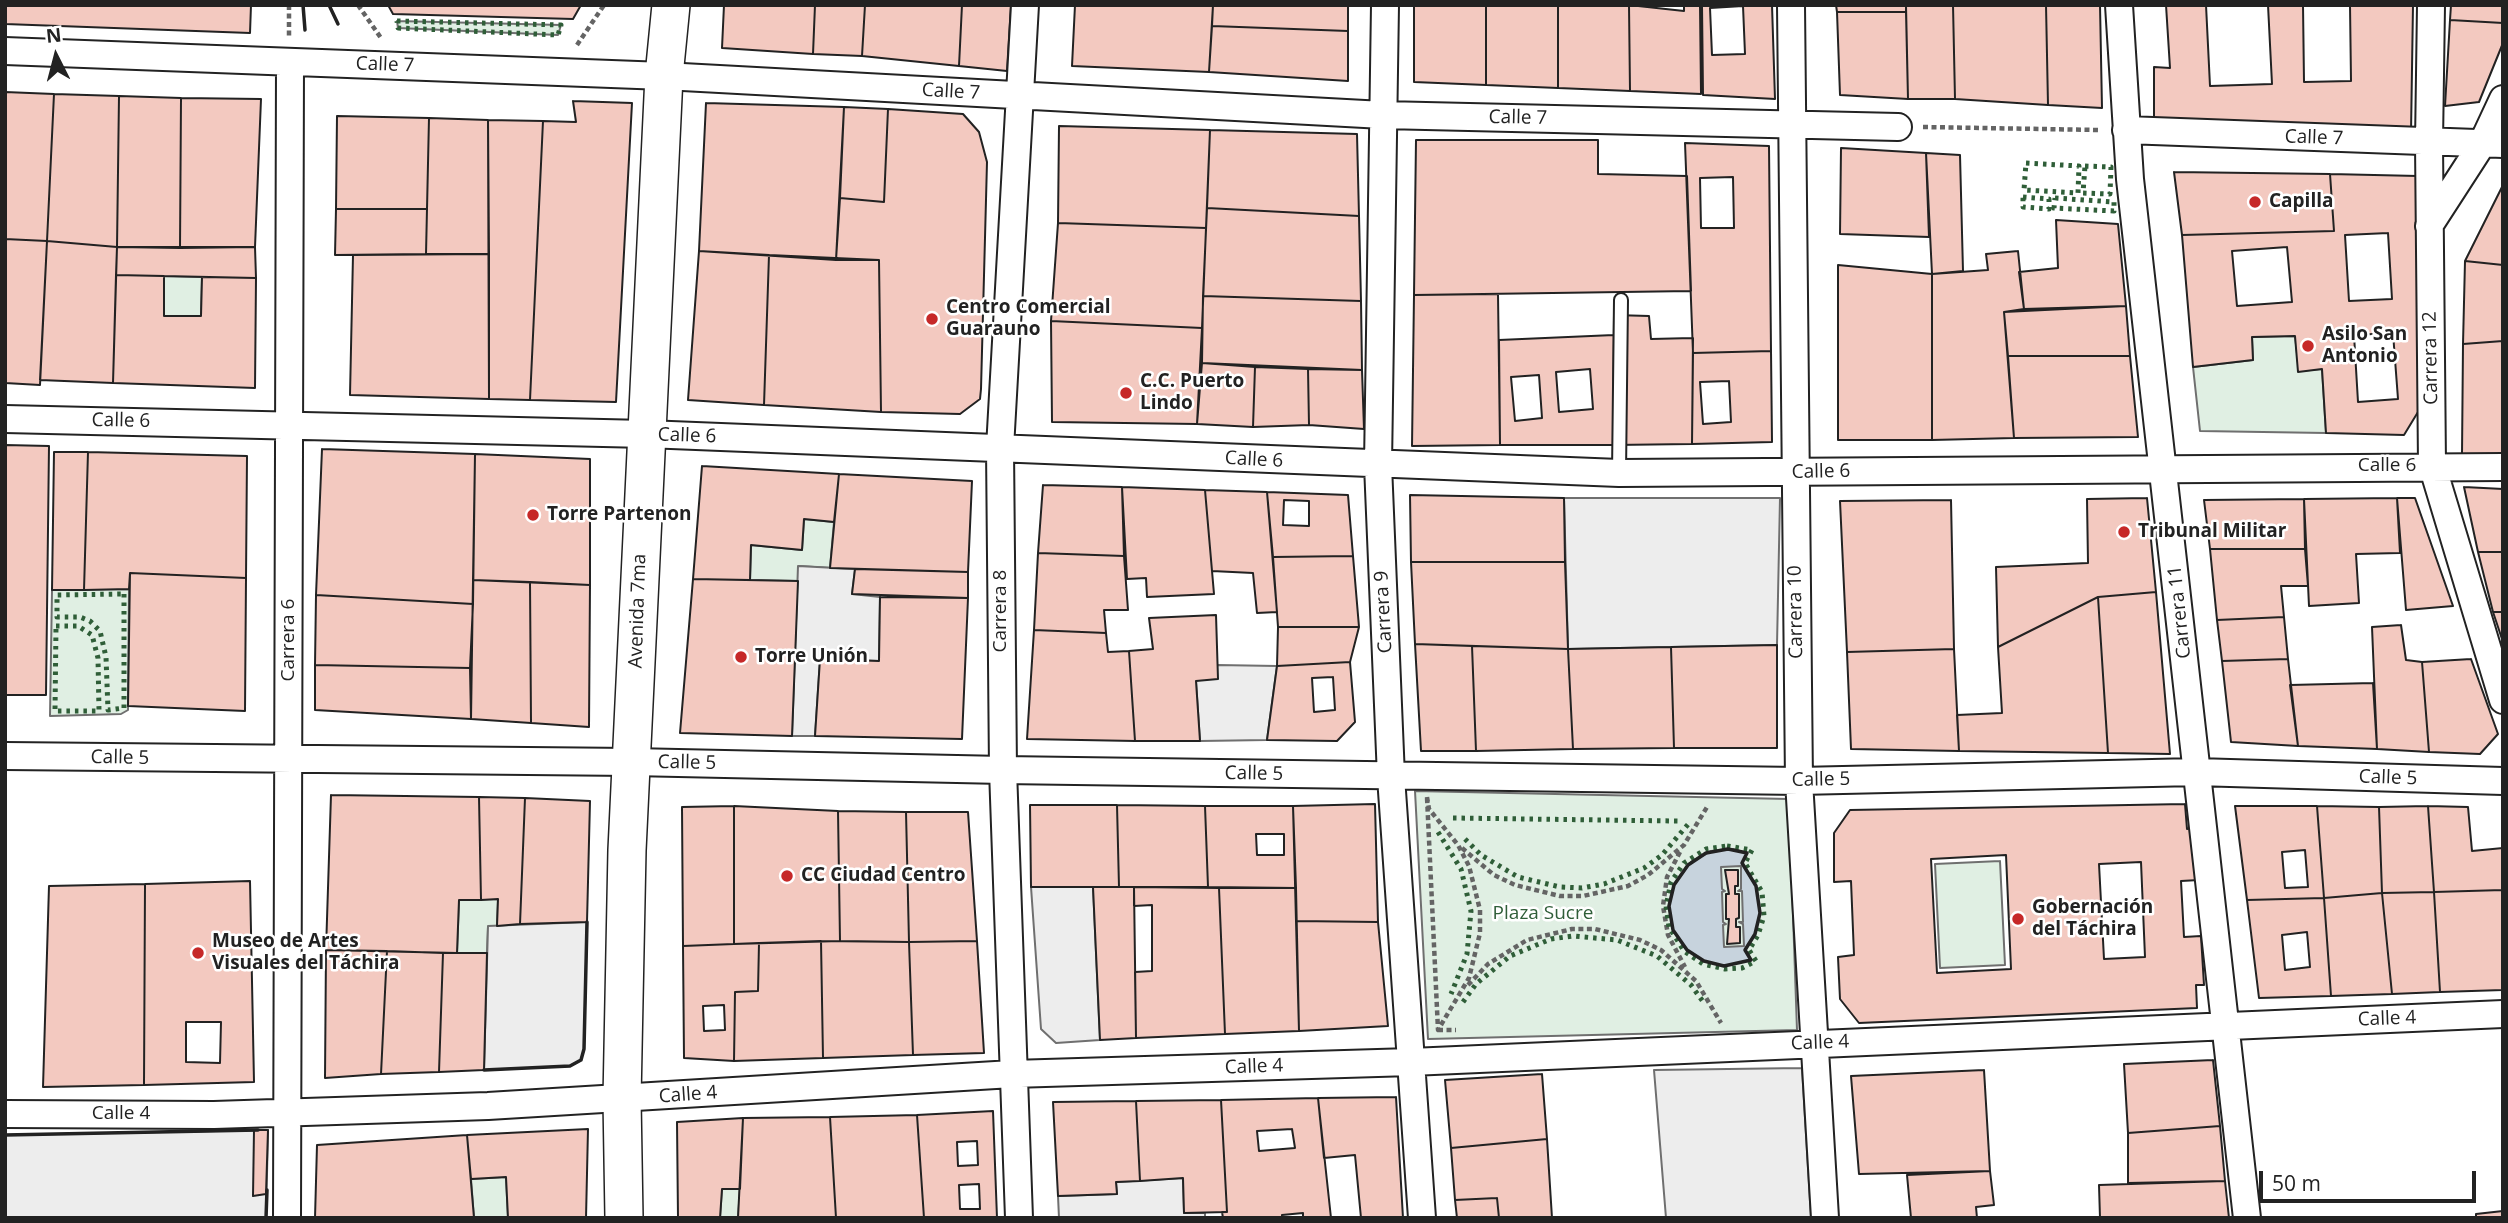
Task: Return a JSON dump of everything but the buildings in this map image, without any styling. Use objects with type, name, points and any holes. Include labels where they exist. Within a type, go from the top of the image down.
[{"type":"street","name":"Avenida 7ma","points":[[624,1218],[622,1099],[632,762],[664,75],[671,5]]},
{"type":"street","name":"Carrera 8","points":[[1019,1218],[1003,771],[1000,447],[1025,5]]},
{"type":"street","name":"Carrera 9","points":[[1385,5],[1377,466],[1391,776],[1422,1218]]},
{"type":"street","name":"Carrera 10","points":[[1791,5],[1799,781],[1812,1044],[1825,1218]]},
{"type":"street","name":"Carrera 11","points":[[2119,5],[2126,130],[2247,1218]]},
{"type":"street","name":"Carrera 12","points":[[2431,5],[2429,226],[2432,465],[2503,700]]},
{"type":"street","name":"Calle 7","points":[[5,51],[664,75],[1383,115],[1898,127]]},
{"type":"street","name":"Carrera 6","points":[[287,1218],[290,62]]},
{"type":"street","points":[[2429,226],[2492,144],[2503,99]]},
{"type":"street","name":"Calle 7","points":[[2126,130],[2492,144]]},
{"type":"street","name":"Calle 6","points":[[5,419],[646,434],[1000,447],[1377,466],[1619,473],[2432,465],[2503,467]]},
{"type":"street","name":"Calle 5","points":[[5,757],[632,762],[1003,771],[1799,781],[2196,772],[2503,781]]},
{"type":"street","name":"Calle 4","points":[[5,1114],[214,1115],[289,1112],[490,1115],[622,1099],[1012,1074],[1411,1062],[2503,1013]]},
{"type":"lane","points":[[1619,473],[1621,300]]},
{"type":"path","points":[[572,51],[604,5]]},
{"type":"path","points":[[1898,127],[2126,130]]},
{"type":"path","points":[[1427,797],[1441,798]]},
{"type":"path","points":[[1427,797],[1430,810],[1458,845],[1485,868],[1515,886],[1560,896],[1583,896],[1628,886],[1658,868],[1684,845]]},
{"type":"path","points":[[1427,797],[1438,1030]]},
{"type":"path","points":[[1697,801],[1710,801],[1667,877],[1664,921],[1673,949],[1722,1023]]},
{"type":"path","points":[[1438,1030],[1469,978],[1480,933],[1476,888],[1458,845]]},
{"type":"path","points":[[1458,998],[1471,981],[1507,951],[1527,940],[1572,929],[1595,929],[1640,940],[1661,950],[1696,981]]},
{"type":"path","points":[[1708,1024],[1735,1023]]},
{"type":"path","points":[[1438,1030],[1465,1029]]},
{"type":"green space","points":[[397,21],[561,25],[558,35],[398,28]]},
{"type":"green space","points":[[164,276],[202,277],[201,316],[164,316]]},
{"type":"green space","points":[[2295,336],[2299,371],[2322,369],[2326,433],[2200,431],[2193,367],[2253,360],[2252,337]]},
{"type":"green space","points":[[804,519],[834,522],[830,568],[799,566],[798,581],[750,580],[751,545],[802,550]]},
{"type":"green space","points":[[129,589],[128,710],[121,714],[50,716],[52,590]]},
{"type":"green space","name":"Plaza Sucre","points":[[1415,791],[1789,799],[1797,1030],[1428,1039]]},
{"type":"green space","points":[[2000,861],[2005,965],[1940,968],[1935,864]]},
{"type":"green space","points":[[498,899],[497,926],[488,927],[487,953],[457,953],[459,900]]},
{"type":"green space","points":[[506,1177],[508,1218],[474,1218],[471,1179]]},
{"type":"green space","points":[[722,1189],[740,1189],[738,1218],[720,1218]]},
{"type":"shaded area","points":[[1564,498],[1780,498],[1777,645],[1568,649]]},
{"type":"shaded area","points":[[798,566],[855,569],[852,594],[880,597],[879,661],[820,659],[815,736],[792,736]]},
{"type":"shaded area","points":[[1217,665],[1277,666],[1267,740],[1200,741],[1196,681]]},
{"type":"shaded area","points":[[1733,849],[1747,853],[1742,863],[1756,886],[1760,913],[1755,934],[1745,950],[1751,960],[1724,966],[1704,961],[1687,950],[1673,930],[1669,906],[1674,885],[1691,862],[1711,851]],"holes":[[[1741,866],[1741,889],[1738,891],[1742,891],[1743,922],[1739,922],[1743,924],[1744,946],[1724,947],[1723,925],[1726,924],[1723,922],[1722,892],[1725,891],[1722,889],[1721,867]]]},
{"type":"shaded area","points":[[1031,887],[1093,887],[1100,1040],[1056,1043],[1041,1029]]},
{"type":"shaded area","points":[[587,922],[584,1049],[581,1060],[570,1066],[484,1070],[488,926]]},
{"type":"shaded area","points":[[1802,1068],[1811,1218],[1666,1218],[1654,1070]]},
{"type":"shaded area","points":[[268,1130],[266,1218],[5,1218],[5,1135]]},
{"type":"shaded area","points":[[1183,1178],[1184,1213],[1205,1213],[1205,1218],[1059,1218],[1058,1196],[1117,1194],[1116,1182]]},
{"type":"hedge","points":[[397,21],[561,25],[558,35],[398,28],[397,21]]},
{"type":"hedge","points":[[2026,163],[2079,166],[2078,193],[2024,190],[2026,163]]},
{"type":"hedge","points":[[2085,166],[2111,167],[2110,194],[2083,193],[2085,166]]},
{"type":"hedge","points":[[2023,197],[2049,199],[2049,209],[2023,207],[2023,197]]},
{"type":"hedge","points":[[2055,198],[2114,202],[2114,211],[2054,208],[2055,198]]},
{"type":"hedge","points":[[124,594],[124,708],[108,710],[106,657],[100,631],[90,621],[80,617],[57,617],[57,595],[124,594]]},
{"type":"hedge","points":[[56,626],[78,626],[92,635],[98,658],[99,711],[55,711],[56,626]]},
{"type":"hedge","points":[[1453,818],[1678,821]]},
{"type":"hedge","points":[[1465,839],[1481,855],[1518,877],[1560,887],[1582,888],[1604,884],[1644,868],[1662,855],[1690,822]]},
{"type":"hedge","points":[[1438,832],[1461,869],[1471,911],[1467,954],[1451,994]]},
{"type":"hedge","points":[[1727,846],[1752,850],[1745,863],[1762,892],[1764,916],[1758,935],[1749,950],[1756,961],[1742,968],[1725,969],[1703,964],[1684,951],[1669,927],[1666,906],[1671,882],[1684,863],[1706,849],[1727,846]]},
{"type":"hedge","points":[[1463,1002],[1476,984],[1510,956],[1551,939],[1573,936],[1617,940],[1657,956],[1691,985],[1704,1003]]},
{"type":"wall","points":[[303,5],[305,30]]},
{"type":"wall","points":[[329,5],[338,24]]},
{"type":"wall","points":[[1728,849],[1747,853],[1742,863],[1756,886],[1760,913],[1755,934],[1745,950],[1751,960],[1724,966],[1704,961],[1687,950],[1673,930],[1669,906],[1674,885],[1688,865],[1706,853],[1728,849]]},
{"type":"wall","points":[[484,1070],[570,1066],[581,1060],[584,1049],[587,922]]},
{"type":"wall","points":[[5,1135],[258,1130]]},
{"type":"wall","points":[[266,1218],[267,1190]]},
{"type":"place","name":"Capilla","points":[[2255,202]]},
{"type":"place","name":"Centro Comercial Guarauno","points":[[932,319]]},
{"type":"place","name":"Asilo San Antonio","points":[[2308,346]]},
{"type":"place","name":"C.C. Puerto Lindo","points":[[1126,393]]},
{"type":"place","name":"Torre Partenon","points":[[533,515]]},
{"type":"place","name":"Tribunal Militar","points":[[2124,532]]},
{"type":"place","name":"Torre Unión","points":[[741,657]]},
{"type":"place","name":"CC Ciudad Centro","points":[[787,876]]},
{"type":"place","name":"Gobernación del Táchira","points":[[2018,919]]},
{"type":"place","name":"Museo de Artes Visuales del Táchira","points":[[198,953]]}]
